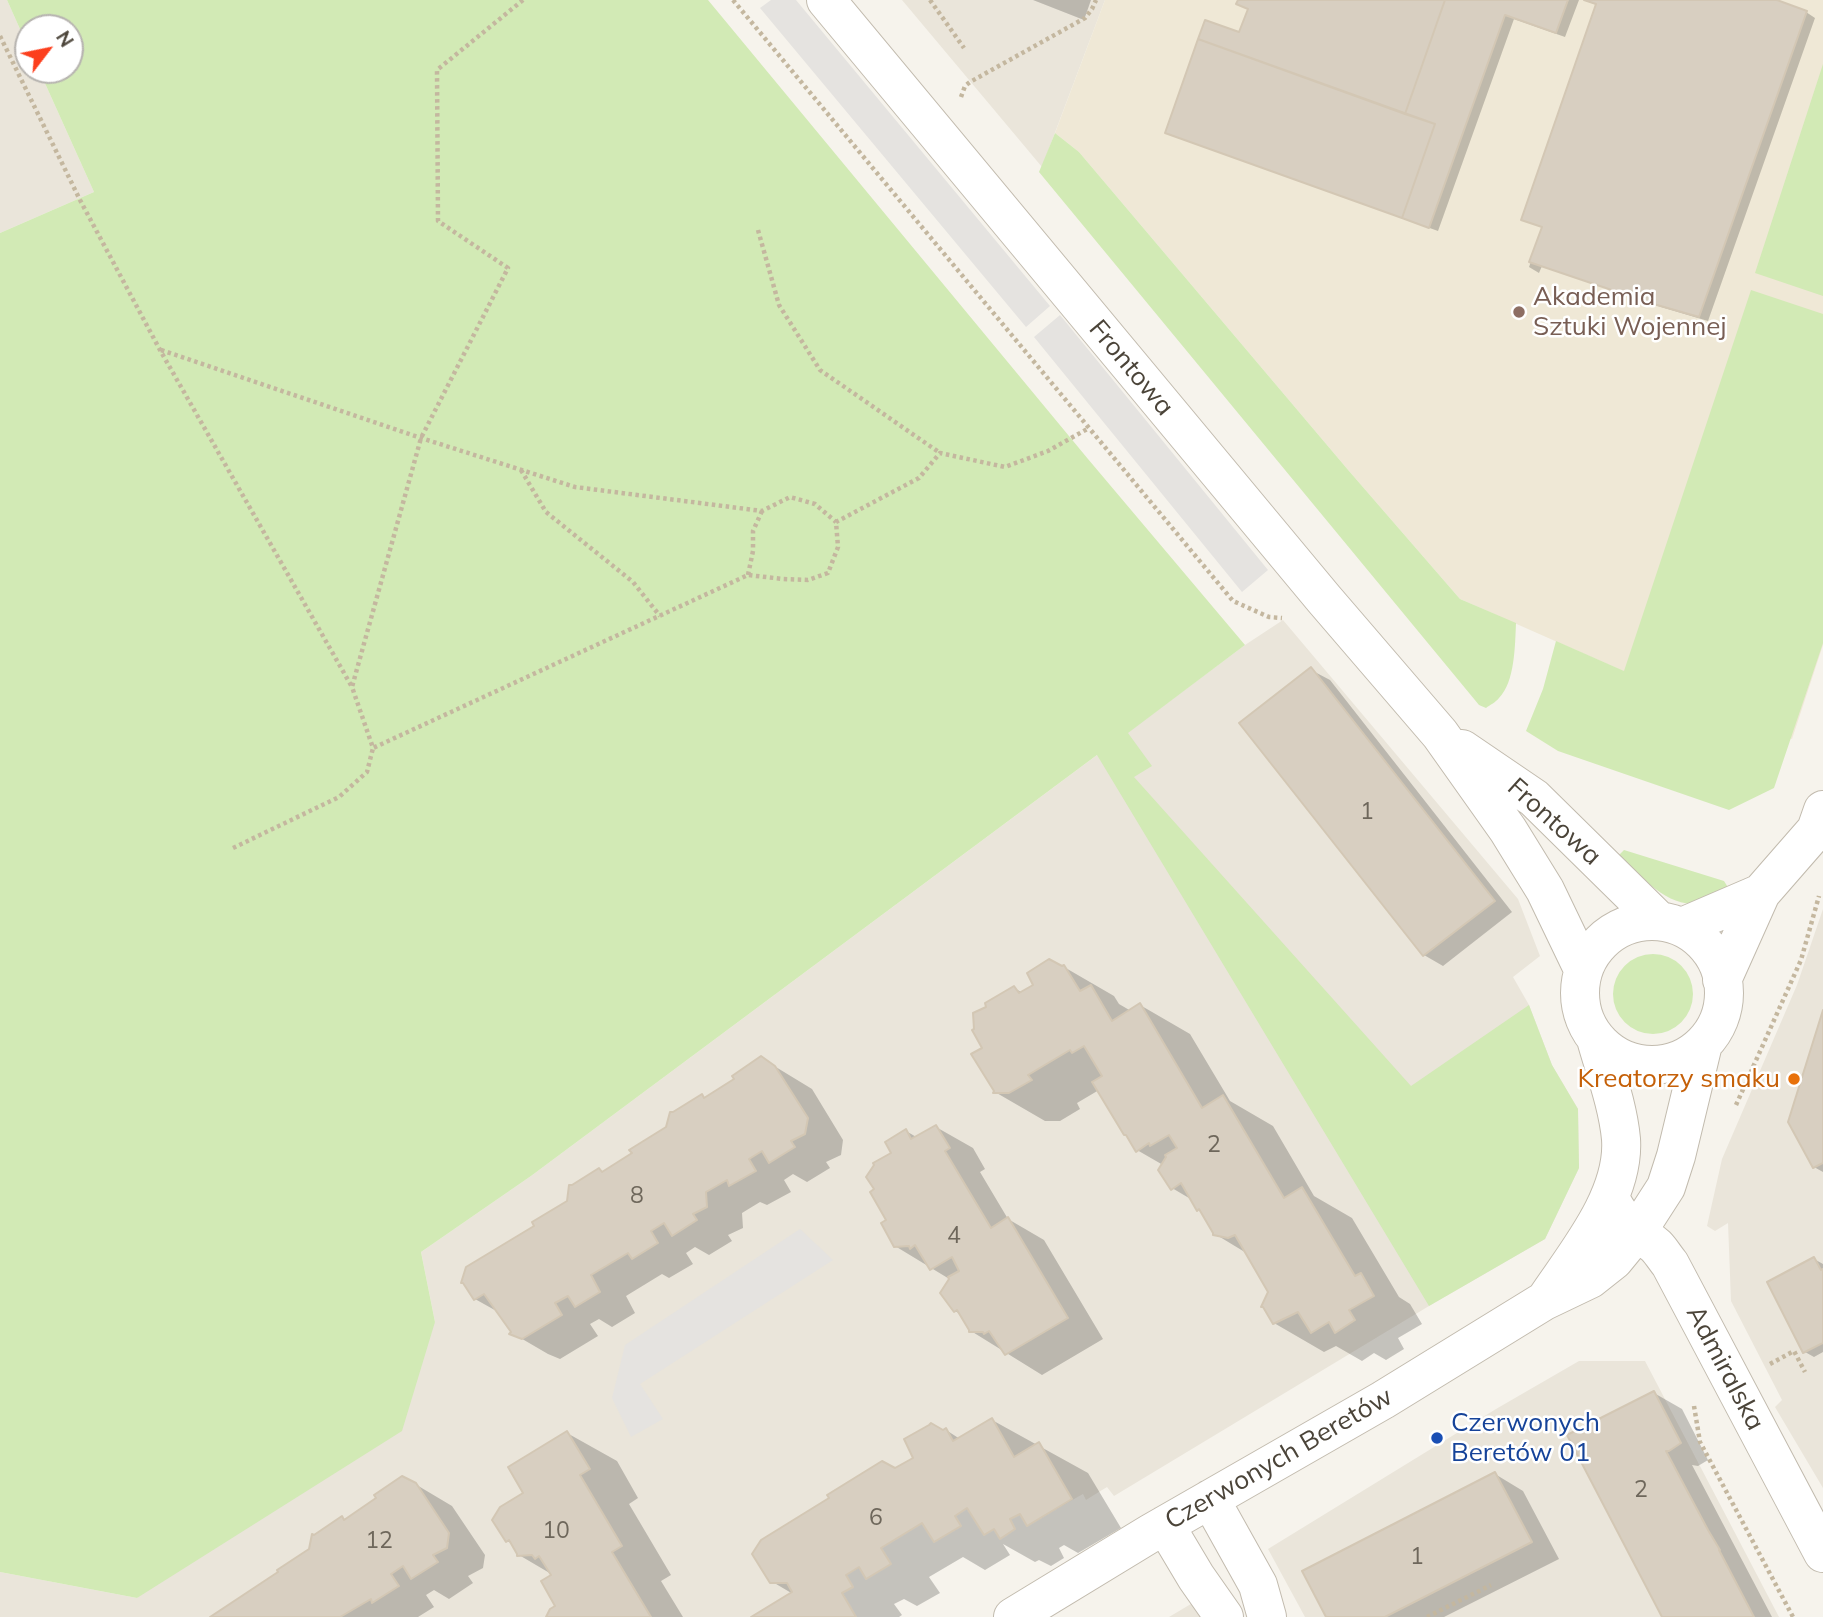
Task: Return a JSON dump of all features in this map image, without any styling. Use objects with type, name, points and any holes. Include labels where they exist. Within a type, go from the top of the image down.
[{"type":"street","name":"Frontowa","points":[[826,0],[1298,568],[1440,734],[1508,830],[1539,880],[1583,969]]},
{"type":"street","name":"Frontowa","points":[[1440,734],[1534,797],[1671,924]]},
{"type":"street","points":[[1723,980],[1761,893],[1816,830],[1823,810]]},
{"type":"street","points":[[1671,924],[1701,940],[1715,958],[1723,980],[1723,1003],[1716,1025],[1703,1044],[1685,1058],[1662,1064],[1638,1064],[1615,1055],[1596,1039],[1584,1018],[1580,993],[1583,969],[1595,947],[1613,931],[1637,922],[1671,924],[1761,893]]},
{"type":"street","name":"Czerwonych Beretów","points":[[1545,1301],[1595,1227],[1610,1197],[1620,1162],[1621,1138],[1596,1039]]},
{"type":"street","name":"Czerwonych Beretów","points":[[1013,1617],[1545,1301],[1590,1279],[1614,1260],[1637,1232],[1667,1187],[1703,1044]]},
{"type":"street","name":"Admiralska","points":[[1610,1197],[1620,1218],[1657,1247],[1670,1264],[1823,1553]]},
{"type":"street","points":[[1210,1499],[1258,1585],[1267,1617]]},
{"type":"street","points":[[1165,1525],[1224,1617]]},
{"type":"path","points":[[352,687],[421,438],[508,268],[438,221],[437,70],[523,0]]},
{"type":"path","points":[[733,0],[1233,601],[1269,617],[1290,618]]},
{"type":"path","points":[[930,0],[964,48]]},
{"type":"path","points":[[970,82],[1085,18],[1093,9],[1096,0]]},
{"type":"path","points":[[0,36],[80,200],[160,349],[352,687],[373,748],[368,772],[339,797],[233,848]]},
{"type":"path","points":[[758,230],[779,304],[820,370],[940,453],[1005,467],[1048,451],[1089,428]]},
{"type":"path","points":[[160,349],[575,487],[762,511],[790,497],[815,504],[836,522],[838,547],[828,573],[808,580],[748,575],[373,748]]},
{"type":"path","points":[[836,522],[919,478],[940,453]]},
{"type":"path","points":[[521,469],[546,512],[633,582],[660,616]]},
{"type":"path","points":[[748,575],[753,551],[753,531],[762,511]]},
{"type":"path","points":[[1732,1113],[1801,960],[1819,893]]},
{"type":"path","points":[[1693,1402],[1700,1442],[1793,1617]]},
{"type":"path","points":[[1427,1617],[1491,1586]]},
{"type":"shaded area","points":[[0,0],[7,0],[14,16],[14,84],[45,84],[94,192],[0,233]]},
{"type":"shaded area","points":[[771,0],[796,0],[1050,306],[1026,327],[760,8]]},
{"type":"shaded area","points":[[902,0],[1105,0],[1042,167],[954,62]]},
{"type":"shaded area","name":"Akademia Sztuki Wojennej","points":[[1105,0],[1823,0],[1823,645],[1792,739],[1623,671],[1460,599],[1079,152],[1055,133]]},
{"type":"shaded area","points":[[1060,315],[1268,570],[1242,592],[1034,337]]},
{"type":"shaded area","points":[[1283,620],[1518,899],[1540,956],[1513,977],[1529,1005],[1552,1065],[1578,1109],[1579,1168],[1545,1239],[1114,1496],[1107,1487],[1086,1500],[1083,1494],[1027,1526],[1020,1514],[1010,1520],[1015,1529],[1000,1539],[994,1529],[984,1535],[967,1508],[955,1516],[961,1526],[934,1542],[922,1523],[881,1548],[891,1564],[866,1579],[859,1568],[846,1575],[853,1587],[843,1593],[856,1617],[0,1617],[0,1572],[137,1598],[435,1322],[421,1252],[531,1176],[1245,645]]},
{"type":"shaded area","points":[[1823,909],[1823,1488],[1775,1407],[1782,1400],[1731,1301],[1728,1223],[1715,1231],[1707,1226],[1722,1159],[1797,985]]},
{"type":"shaded area","points":[[800,1229],[833,1260],[640,1384],[663,1419],[631,1437],[612,1398],[625,1345]]},
{"type":"shaded area","points":[[1579,1361],[1645,1361],[1779,1617],[1305,1617],[1268,1549]]},
{"type":"shaded area","points":[[1196,1601],[1206,1617],[1169,1617]]},
{"type":"green space","points":[[7,0],[708,0],[1245,645],[1128,733],[1152,766],[1134,777],[1411,1086],[1529,1005],[1552,1065],[1578,1109],[1579,1168],[1545,1239],[1429,1306],[1097,755],[531,1176],[421,1252],[435,1322],[402,1431],[137,1598],[0,1572],[0,233],[94,192],[45,84],[84,84],[84,14],[14,16]]},
{"type":"green space","points":[[1823,64],[1823,296],[1755,273]]},
{"type":"green space","points":[[1055,133],[1079,152],[1460,599],[1516,623],[1511,673],[1504,691],[1495,702],[1486,708],[1479,705],[1039,172]]},
{"type":"green space","points":[[1751,290],[1823,314],[1823,643],[1774,788],[1729,810],[1558,751],[1526,731],[1543,689],[1556,641],[1624,671]]},
{"type":"green space","points":[[1624,850],[1724,881],[1729,889],[1698,903],[1676,901],[1654,888],[1618,856]]},
{"type":"green space","points":[[1645,954],[1661,954],[1682,965],[1693,986],[1693,1002],[1682,1023],[1661,1034],[1645,1034],[1631,1028],[1619,1016],[1613,1002],[1613,986],[1619,972],[1631,960]]},
{"type":"building","points":[[1238,0],[1445,0],[1405,114],[1198,39],[1205,20],[1239,32],[1248,9],[1236,4]]},
{"type":"building","points":[[1445,0],[1568,0],[1556,33],[1505,15],[1429,228],[1402,218],[1435,124],[1405,114]]},
{"type":"building","points":[[1584,0],[1777,0],[1807,11],[1699,317],[1529,262],[1542,227],[1521,220],[1596,4]]},
{"type":"building","points":[[1198,39],[1435,124],[1402,218],[1165,133]]},
{"type":"building","points":[[1311,667],[1495,901],[1423,956],[1239,723]]},
{"type":"building","points":[[1049,959],[1064,965],[1080,991],[1091,985],[1112,1021],[1140,1003],[1202,1108],[1223,1095],[1284,1198],[1302,1187],[1355,1276],[1361,1273],[1374,1296],[1349,1310],[1355,1320],[1335,1333],[1329,1322],[1311,1333],[1298,1312],[1273,1324],[1261,1307],[1268,1292],[1235,1235],[1228,1238],[1213,1235],[1181,1183],[1171,1190],[1158,1170],[1165,1155],[1177,1148],[1169,1135],[1136,1152],[1092,1082],[1102,1076],[1084,1046],[1072,1053],[1070,1050],[1028,1075],[1032,1080],[1009,1093],[993,1093],[971,1054],[982,1048],[972,1030],[973,1013],[986,1007],[985,1003],[1014,986],[1019,993],[1033,985],[1027,973]]},
{"type":"building","points":[[1823,1010],[1823,1163],[1813,1168],[1788,1122]]},
{"type":"building","points":[[761,1056],[775,1066],[808,1118],[805,1134],[791,1141],[795,1147],[769,1163],[762,1151],[749,1159],[756,1171],[729,1186],[727,1180],[706,1192],[707,1207],[693,1214],[697,1220],[672,1236],[664,1223],[651,1231],[658,1243],[632,1259],[628,1253],[591,1275],[600,1292],[575,1307],[568,1296],[555,1303],[562,1315],[522,1339],[509,1334],[511,1332],[484,1294],[474,1300],[461,1283],[466,1267],[534,1226],[532,1222],[567,1201],[569,1185],[599,1168],[602,1172],[632,1153],[629,1150],[666,1127],[670,1112],[702,1094],[704,1098],[734,1079],[732,1076]]},
{"type":"building","points":[[936,1125],[950,1148],[945,1151],[991,1228],[1008,1217],[1068,1318],[1005,1355],[989,1331],[984,1334],[969,1332],[957,1310],[954,1312],[940,1293],[948,1277],[959,1271],[952,1257],[930,1270],[915,1245],[910,1249],[909,1246],[894,1247],[881,1223],[886,1220],[870,1192],[874,1189],[866,1177],[873,1163],[891,1153],[885,1142],[906,1129],[911,1139]]},
{"type":"building","points":[[1814,1257],[1821,1270],[1823,1269],[1823,1343],[1803,1353],[1767,1282]]},
{"type":"building","points":[[1654,1391],[1681,1443],[1666,1451],[1754,1617],[1662,1617],[1567,1435]]},
{"type":"building","points":[[992,1418],[1014,1457],[1039,1442],[1072,1499],[1027,1526],[1020,1514],[1010,1519],[1015,1529],[1000,1539],[994,1529],[984,1535],[967,1508],[955,1516],[961,1526],[934,1542],[922,1523],[881,1548],[891,1564],[866,1579],[859,1567],[846,1575],[853,1587],[842,1593],[856,1617],[751,1617],[792,1592],[787,1583],[770,1583],[752,1554],[761,1540],[882,1461],[895,1468],[913,1458],[904,1439],[931,1423],[943,1430],[946,1428],[953,1441]]},
{"type":"building","points":[[567,1431],[590,1469],[580,1475],[622,1546],[612,1552],[651,1617],[546,1617],[555,1606],[541,1581],[551,1575],[539,1556],[535,1559],[532,1555],[517,1556],[509,1540],[506,1542],[492,1520],[500,1507],[523,1493],[508,1467]]},
{"type":"building","points":[[1495,1472],[1532,1542],[1385,1617],[1326,1617],[1302,1571]]},
{"type":"building","points":[[402,1476],[416,1483],[449,1533],[447,1548],[433,1555],[438,1562],[411,1579],[403,1566],[391,1574],[399,1586],[372,1603],[371,1599],[340,1617],[210,1617],[309,1549],[312,1534],[342,1516],[344,1520]]},
{"type":"place","name":"Akademia Sztuki Wojennej","points":[[1519,312]]},
{"type":"place","name":"Kreatorzy smaku","points":[[1794,1079]]},
{"type":"place","name":"Czerwonych Beretów 01","points":[[1437,1438]]}]
